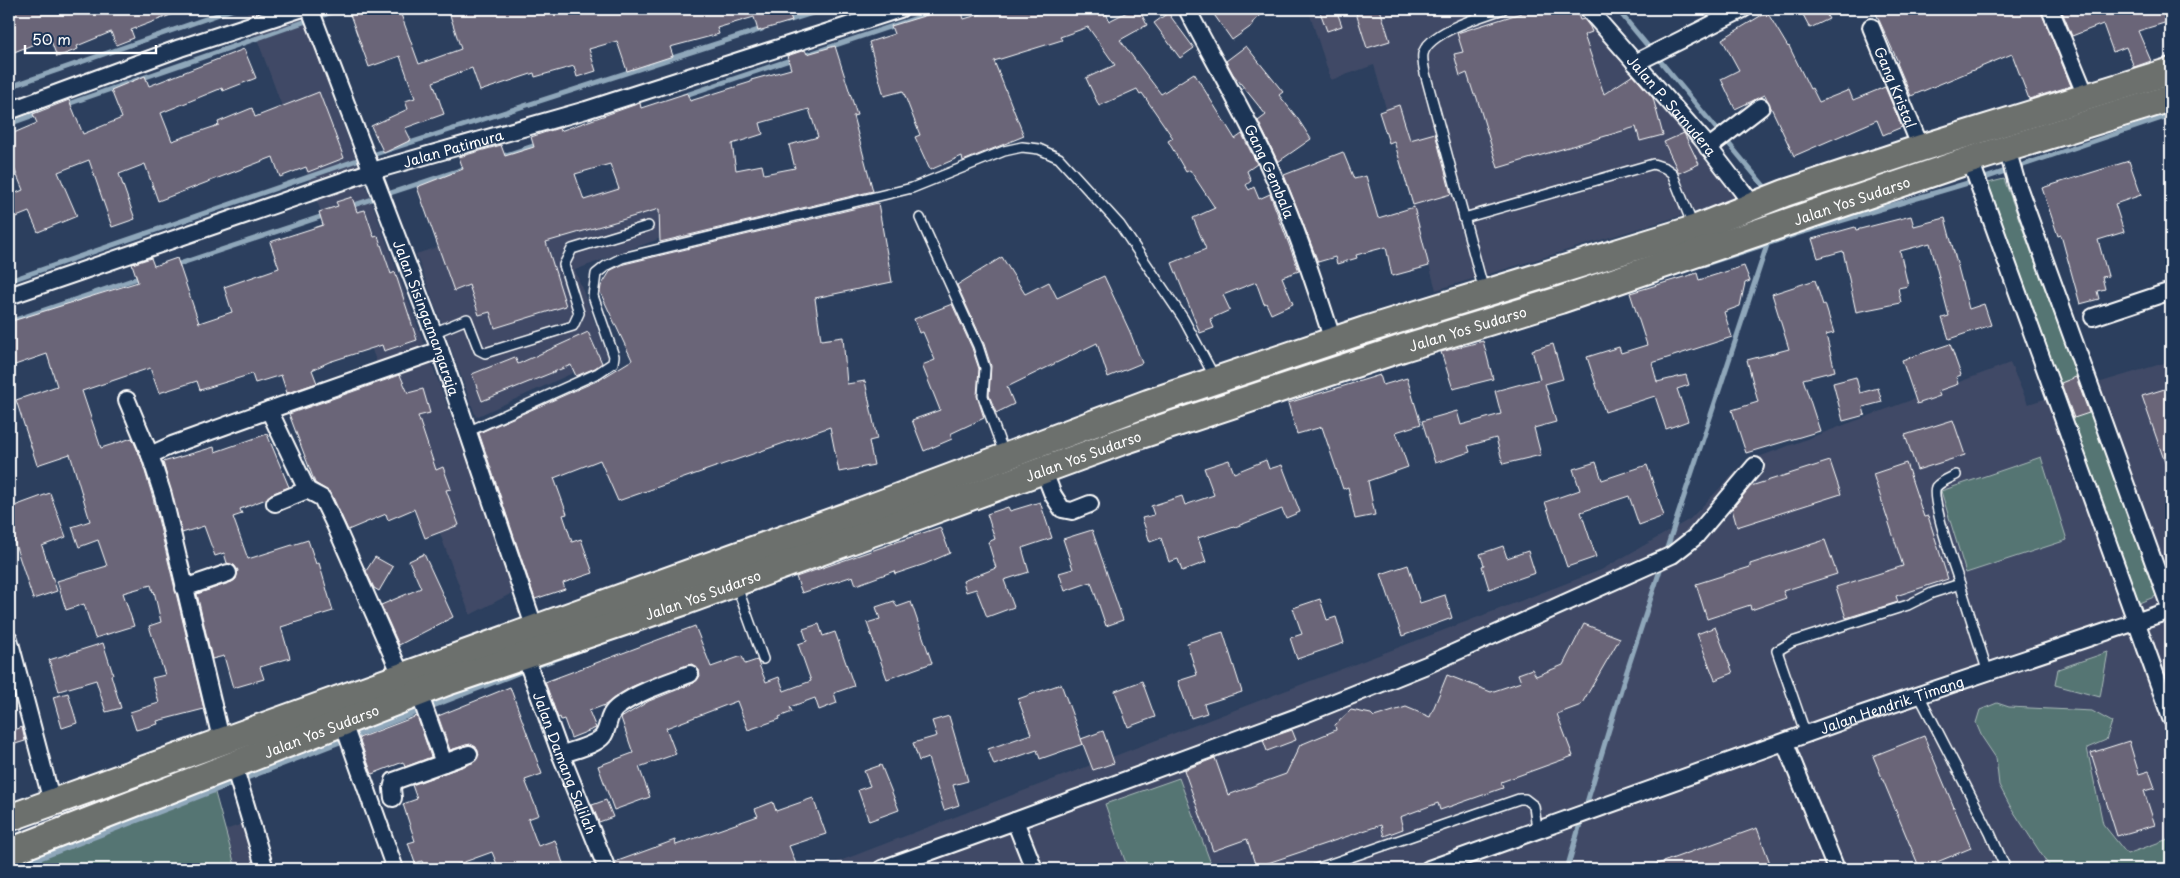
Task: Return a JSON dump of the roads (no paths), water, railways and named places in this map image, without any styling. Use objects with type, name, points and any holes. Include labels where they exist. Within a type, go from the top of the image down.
[{"type":"main road","name":"Jalan Yos Sudarso","points":[[9,852],[343,723],[410,685],[534,629],[1112,417],[1374,327],[1694,229],[1768,199],[1921,148],[2171,71]]},
{"type":"main road","name":"Jalan Yos Sudarso","points":[[9,818],[222,743],[410,685],[528,664],[736,583],[1123,441],[1386,354],[1560,300],[1970,160],[2171,98]]},
{"type":"main road","points":[[1374,327],[1386,354]]},
{"type":"main road","points":[[1112,417],[1123,441]]},
{"type":"street","points":[[9,112],[180,48],[300,9]]},
{"type":"street","name":"Jalan Sisingamangaraja","points":[[310,9],[440,350],[534,629]]},
{"type":"street","name":"Jalan Patimura","points":[[9,296],[372,170],[586,110],[900,9]]},
{"type":"street","name":"Jalan P. Samudera","points":[[1588,9],[1708,148],[1768,199]]},
{"type":"street","points":[[1635,63],[1742,9]]},
{"type":"street","points":[[2050,9],[2086,96]]},
{"type":"street","name":"Gang Gembala","points":[[1188,10],[1284,201],[1317,290],[1333,341]]},
{"type":"street","name":"Gang Kristal","points":[[1871,27],[1921,148]]},
{"type":"street","points":[[1708,148],[1761,107]]},
{"type":"street","points":[[2007,149],[2017,184],[2171,610]]},
{"type":"street","points":[[1970,160],[2171,718]]},
{"type":"street","points":[[2093,317],[2171,291]]},
{"type":"street","points":[[150,455],[172,445],[268,410],[440,350]]},
{"type":"street","points":[[127,400],[150,455],[163,496],[222,743]]},
{"type":"street","points":[[268,410],[307,490],[322,498],[410,685],[444,763]]},
{"type":"street","points":[[882,869],[1300,716],[1429,664],[1672,554],[1695,538],[1754,466]]},
{"type":"street","points":[[1043,469],[1053,495],[1062,509],[1072,511],[1090,504]]},
{"type":"street","points":[[275,503],[307,490]]},
{"type":"street","points":[[184,588],[228,572]]},
{"type":"street","name":"Jalan Hendrik Timang","points":[[1537,829],[1919,695],[2171,610]]},
{"type":"street","points":[[9,639],[52,802]]},
{"type":"street","name":"Jalan Damang Salilah","points":[[528,664],[560,755],[608,869]]},
{"type":"street","points":[[560,755],[599,740],[605,732],[610,714],[634,696],[690,674]]},
{"type":"street","points":[[343,723],[395,869]]},
{"type":"street","points":[[1785,743],[1836,869]]},
{"type":"street","points":[[393,798],[392,789],[394,781],[469,754]]},
{"type":"street","points":[[234,766],[265,869]]},
{"type":"street","points":[[1015,820],[1034,869]]},
{"type":"street","points":[[1429,869],[1537,829]]},
{"type":"lane","points":[[1484,294],[1425,73],[1422,55],[1427,44],[1448,30],[1503,9]]},
{"type":"lane","points":[[467,432],[598,373],[613,363],[614,356],[593,296],[596,274],[606,266],[622,258],[912,188],[1004,151],[1022,147],[1039,148],[1060,158],[1120,224],[1184,318],[1216,380]]},
{"type":"lane","points":[[1464,218],[1654,164],[1672,172],[1694,229]]},
{"type":"lane","points":[[920,218],[978,346],[985,368],[984,396],[1005,456]]},
{"type":"lane","points":[[433,333],[468,319],[479,350],[485,353],[573,326],[579,313],[564,265],[572,249],[648,226]]},
{"type":"lane","points":[[1956,475],[1937,486],[1934,493],[1938,514],[1988,673]]},
{"type":"lane","points":[[736,583],[763,659]]},
{"type":"lane","points":[[1806,735],[1777,650],[1792,642],[1908,605],[1932,593],[1960,584]]},
{"type":"lane","points":[[1919,695],[1990,833],[2006,869]]},
{"type":"lane","points":[[1316,869],[1519,799],[1525,799],[1534,806],[1537,829]]},
{"type":"waterway","points":[[9,87],[234,9]]},
{"type":"waterway","points":[[65,105],[341,9]]},
{"type":"waterway","points":[[787,21],[825,9]]},
{"type":"waterway","points":[[806,55],[943,9]]},
{"type":"waterway","points":[[1617,9],[1769,192]]},
{"type":"waterway","points":[[9,281],[363,158],[762,29]]},
{"type":"waterway","points":[[683,96],[793,59]]},
{"type":"waterway","points":[[9,124],[40,113]]},
{"type":"waterway","points":[[1703,265],[1803,232],[1988,177],[2171,115]]},
{"type":"waterway","points":[[500,157],[539,144]]},
{"type":"waterway","points":[[348,207],[466,168]]},
{"type":"waterway","points":[[173,266],[326,215]]},
{"type":"waterway","points":[[1665,554],[1767,245]]},
{"type":"waterway","points":[[9,322],[141,277]]},
{"type":"waterway","points":[[1585,809],[1623,683],[1662,564]]},
{"type":"waterway","points":[[12,869],[581,650]]},
{"type":"waterway","points":[[1567,869],[1582,817]]}]
